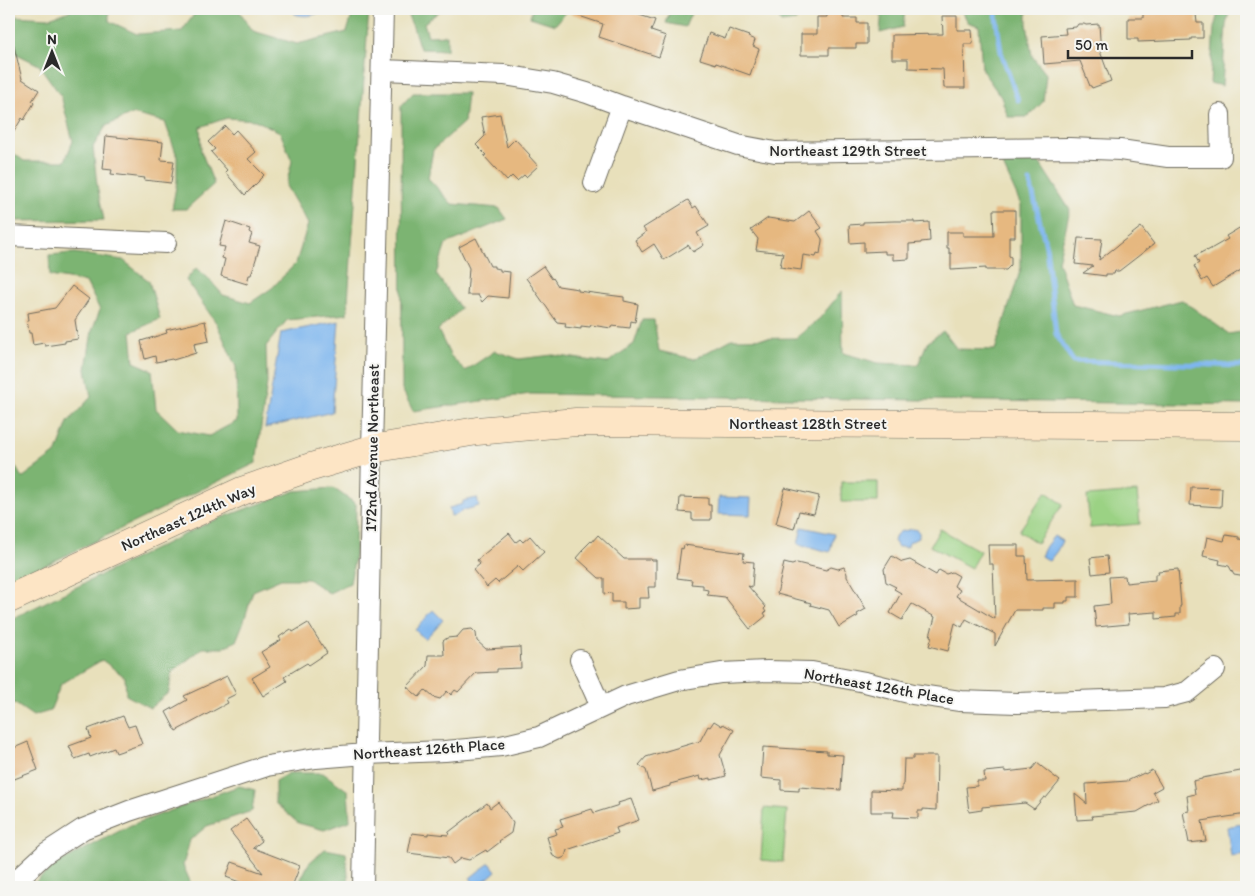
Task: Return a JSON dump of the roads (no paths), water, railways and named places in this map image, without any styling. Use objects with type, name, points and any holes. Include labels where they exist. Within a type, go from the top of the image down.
[{"type":"street","name":"172nd Avenue Northeast","points":[[364,887],[383,9]]},
{"type":"street","name":"Northeast 129th Street","points":[[382,70],[504,75],[553,83],[738,145],[775,152],[1069,148],[1120,150],[1168,157],[1221,157],[1220,114]]},
{"type":"street","points":[[594,183],[622,106]]},
{"type":"street","points":[[9,236],[166,243]]},
{"type":"street","name":"Northeast 128th Street","points":[[372,450],[478,431],[576,422],[1246,426]]},
{"type":"street","name":"Northeast 124th Way","points":[[9,599],[242,491],[308,468],[372,450]]},
{"type":"street","points":[[580,660],[601,707]]},
{"type":"street","name":"Northeast 126th Place","points":[[9,887],[46,853],[83,829],[129,811],[267,766],[316,758],[501,746],[539,737],[626,696],[679,680],[729,672],[812,672],[865,682],[913,694],[960,701],[1017,703],[1164,698],[1187,692],[1215,669]]},
{"type":"water","points":[[293,9],[320,9],[320,12],[301,16],[295,14]]},
{"type":"water","points":[[339,321],[332,412],[265,428],[281,333]]},
{"type":"water","points":[[719,497],[751,498],[750,515],[718,514]]},
{"type":"water","points":[[477,498],[479,506],[451,516],[449,508],[463,504],[463,501]]},
{"type":"water","points":[[802,527],[834,534],[830,552],[798,544]]},
{"type":"water","points":[[912,529],[918,532],[918,538],[910,542],[907,547],[898,547],[894,541],[896,535],[899,532]]},
{"type":"water","points":[[1054,536],[1062,541],[1049,561],[1041,556]]},
{"type":"water","points":[[433,610],[443,620],[425,639],[415,630]]},
{"type":"water","points":[[1241,824],[1246,854],[1231,856],[1227,827]]},
{"type":"water","points":[[490,863],[496,871],[476,885],[470,878]]},
{"type":"waterway","points":[[995,9],[1001,52],[1018,100]]},
{"type":"waterway","points":[[1030,182],[1046,246],[1056,334],[1073,361],[1246,366]]}]
